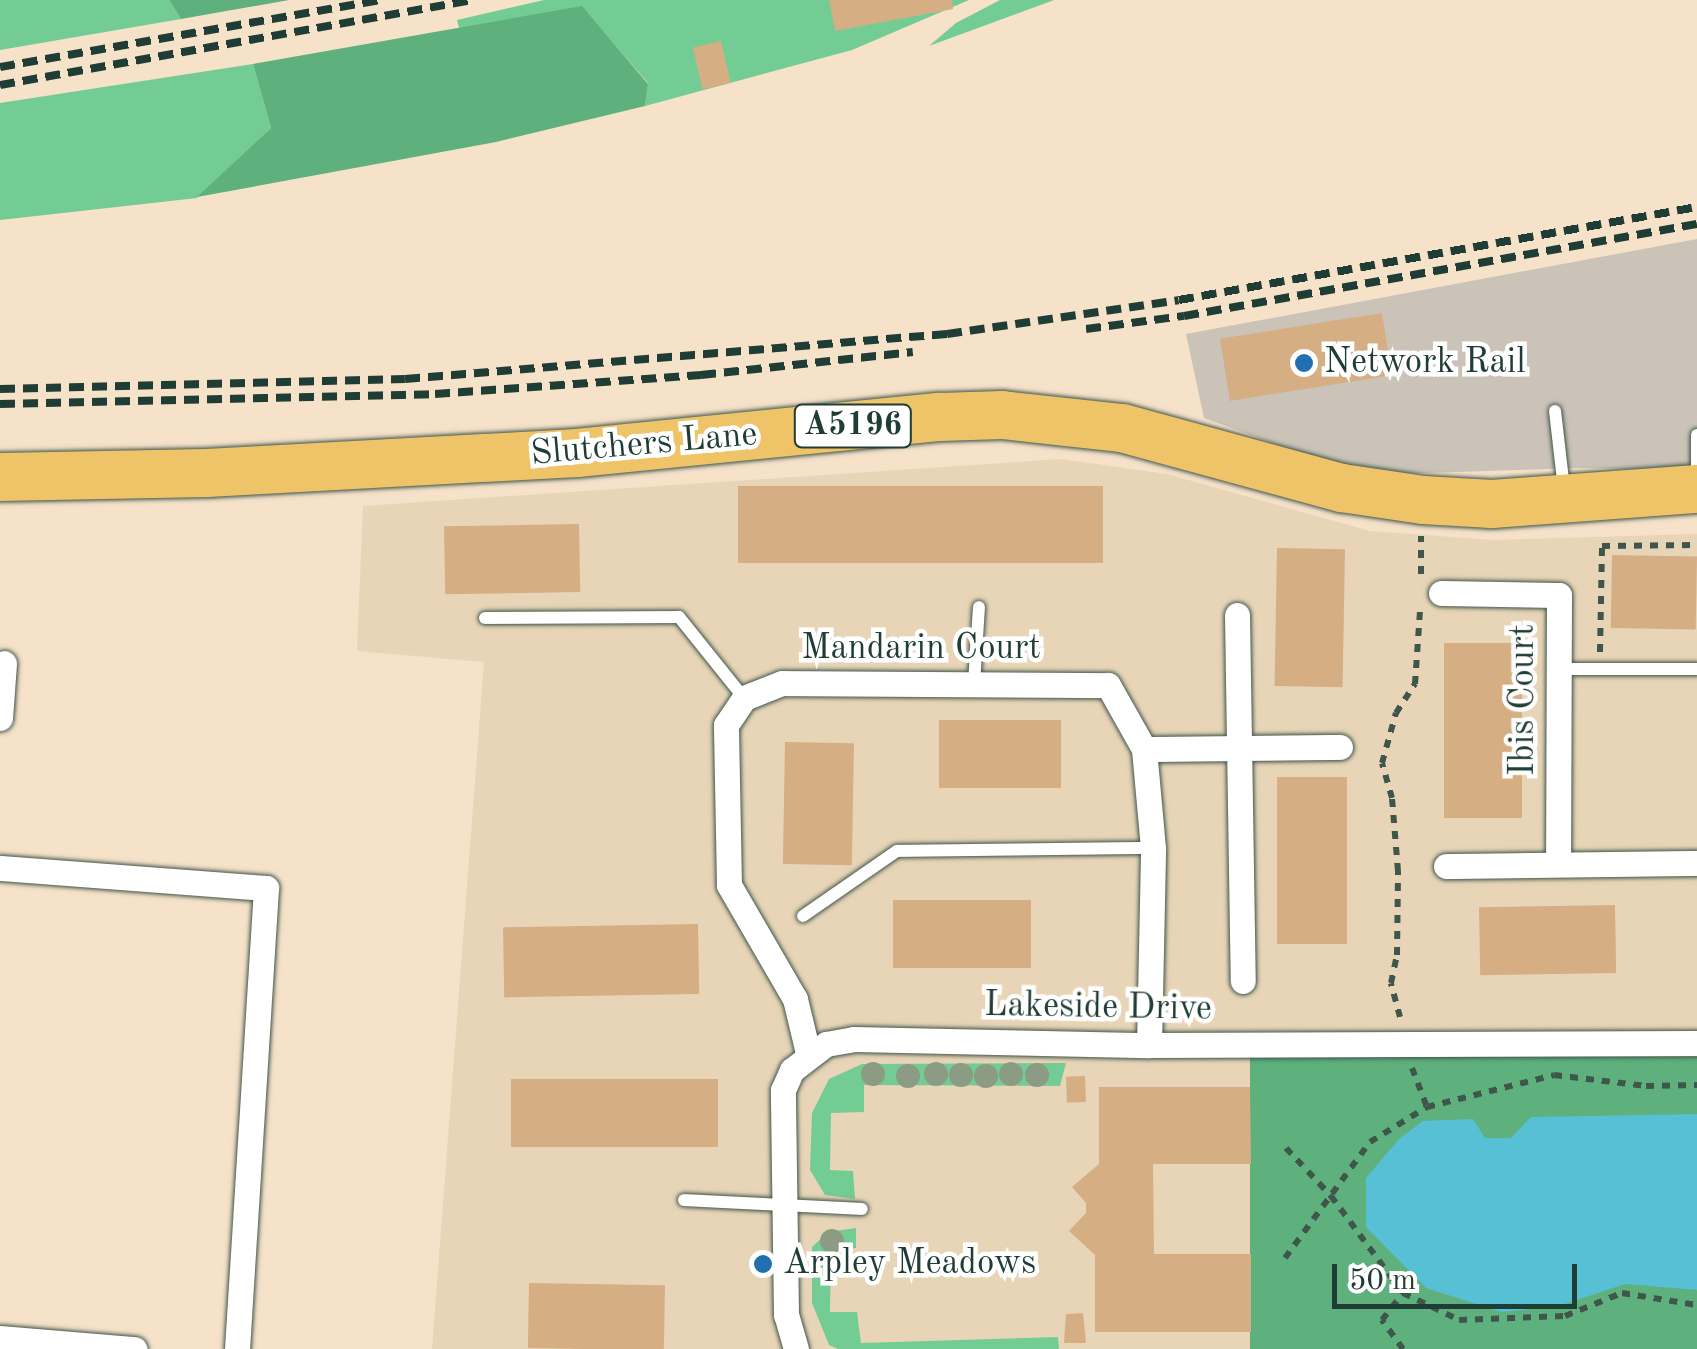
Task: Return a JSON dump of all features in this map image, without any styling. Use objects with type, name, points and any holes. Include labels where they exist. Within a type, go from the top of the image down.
[{"type":"highway","name":"Slutchers Lane","points":[[0,477],[207,473],[577,453],[940,417],[1002,415],[1122,428],[1190,443],[1315,481],[1423,500],[1492,504],[1697,490]]},
{"type":"street","name":"Ibis Court","points":[[1431,594],[1559,595],[1558,863]]},
{"type":"street","points":[[1237,615],[1236,750],[1243,980]]},
{"type":"street","points":[[0,718],[4,662]]},
{"type":"street","name":"Mandarin Court","points":[[744,698],[782,683],[1108,685],[1144,748],[1153,848],[1149,1045]]},
{"type":"street","points":[[744,698],[726,725],[729,885],[794,999],[808,1053],[792,1070],[783,1090],[786,1315],[796,1349]]},
{"type":"street","points":[[1144,748],[1340,746]]},
{"type":"street","points":[[1446,866],[1697,862]]},
{"type":"street","points":[[0,868],[266,888],[237,1349]]},
{"type":"street","name":"Lakeside Drive","points":[[808,1053],[826,1044],[854,1039],[1149,1045],[1697,1043]]},
{"type":"street","points":[[0,1338],[135,1349]]},
{"type":"lane","points":[[1555,411],[1565,501]]},
{"type":"lane","points":[[1697,435],[1697,474]]},
{"type":"lane","points":[[974,684],[979,607]]},
{"type":"lane","points":[[485,618],[679,617],[744,698]]},
{"type":"lane","points":[[1560,669],[1697,669]]},
{"type":"lane","points":[[802,916],[896,851],[1153,848]]},
{"type":"lane","points":[[684,1200],[862,1209]]},
{"type":"path","points":[[1420,576],[1423,500]]},
{"type":"path","points":[[1600,668],[1602,546],[1697,545]]},
{"type":"path","points":[[1426,1106],[1414,1077],[1391,982],[1398,955],[1398,871],[1392,798],[1382,762],[1396,713],[1415,684],[1431,594]]},
{"type":"path","points":[[1286,1258],[1370,1142],[1426,1106],[1554,1075],[1646,1086],[1697,1085]]},
{"type":"path","points":[[1286,1148],[1331,1196],[1403,1292],[1460,1320],[1564,1316],[1622,1293],[1697,1305]]},
{"type":"path","points":[[1402,1349],[1382,1320],[1403,1292]]},
{"type":"shaded area","points":[[1697,239],[1697,470],[1577,468],[1361,475],[1204,418],[1186,334]]},
{"type":"shaded area","points":[[1061,459],[1167,474],[1370,531],[1494,540],[1697,534],[1697,1349],[432,1349],[484,662],[357,651],[363,506]]},
{"type":"green space","points":[[0,0],[169,0],[181,19],[0,50]]},
{"type":"green space","points":[[169,0],[289,0],[181,19]]},
{"type":"green space","points":[[544,0],[969,0],[852,50],[645,106],[648,83],[582,7],[459,28],[457,20]]},
{"type":"green space","points":[[1000,0],[1054,0],[929,46],[956,23]]},
{"type":"green space","points":[[582,6],[648,84],[645,106],[496,142],[197,197],[271,128],[253,64]]},
{"type":"green space","points":[[253,64],[271,128],[197,198],[0,220],[0,103]]},
{"type":"green space","points":[[1250,1057],[1697,1057],[1697,1349],[1250,1349]]},
{"type":"green space","points":[[1066,1063],[1060,1086],[864,1085],[864,1112],[831,1113],[830,1170],[853,1171],[855,1199],[825,1195],[810,1170],[812,1113],[829,1079],[862,1064]]},
{"type":"green space","points":[[856,1228],[856,1248],[831,1250],[830,1312],[857,1312],[861,1343],[1058,1337],[1059,1349],[838,1349],[829,1345],[812,1303],[812,1247],[828,1232]]},
{"type":"water","points":[[1697,1114],[1697,1290],[1625,1284],[1559,1306],[1501,1312],[1426,1288],[1366,1227],[1366,1178],[1399,1139],[1423,1121],[1473,1119],[1485,1138],[1511,1138],[1531,1117]]},
{"type":"building","points":[[829,0],[952,0],[953,9],[835,31]]},
{"type":"building","points":[[721,41],[731,83],[702,89],[693,48]]},
{"type":"building","points":[[1382,313],[1392,375],[1230,401],[1220,339]]},
{"type":"building","points":[[738,486],[1103,486],[1103,563],[738,563]]},
{"type":"building","points":[[579,524],[580,592],[445,594],[444,526]]},
{"type":"building","points":[[1277,548],[1345,549],[1343,687],[1275,686]]},
{"type":"building","points":[[1612,555],[1697,556],[1696,629],[1611,628]]},
{"type":"building","points":[[1444,643],[1522,643],[1522,818],[1444,818]]},
{"type":"building","points":[[939,720],[1061,720],[1061,788],[939,788]]},
{"type":"building","points":[[785,742],[854,743],[852,865],[783,864]]},
{"type":"building","points":[[1277,777],[1347,777],[1347,944],[1277,944]]},
{"type":"building","points":[[893,900],[1031,900],[1031,968],[893,968]]},
{"type":"building","points":[[1615,905],[1616,973],[1480,975],[1479,907]]},
{"type":"building","points":[[698,924],[699,994],[504,997],[503,927]]},
{"type":"building","points":[[1085,1076],[1086,1102],[1067,1103],[1066,1077]]},
{"type":"building","points":[[511,1079],[718,1079],[718,1147],[511,1147]]},
{"type":"building","points":[[1099,1087],[1250,1087],[1251,1164],[1153,1164],[1154,1254],[1251,1254],[1251,1332],[1095,1332],[1095,1255],[1069,1231],[1086,1213],[1086,1203],[1072,1187],[1099,1164]]},
{"type":"building","points":[[529,1283],[665,1285],[664,1349],[528,1348]]},
{"type":"building","points":[[1083,1313],[1086,1343],[1064,1343],[1066,1314]]},
{"type":"railway","points":[[0,67],[380,0]]},
{"type":"railway","points":[[0,85],[473,0]]},
{"type":"railway","points":[[0,389],[405,379],[947,334],[1179,300],[1697,207]]},
{"type":"railway","points":[[1086,329],[1184,316],[1697,224]]},
{"type":"railway","points":[[0,404],[435,394],[701,375],[913,352]]},
{"type":"place","name":"Network Rail","points":[[1304,363]]},
{"type":"place","name":"Arpley Meadows","points":[[763,1264]]}]
